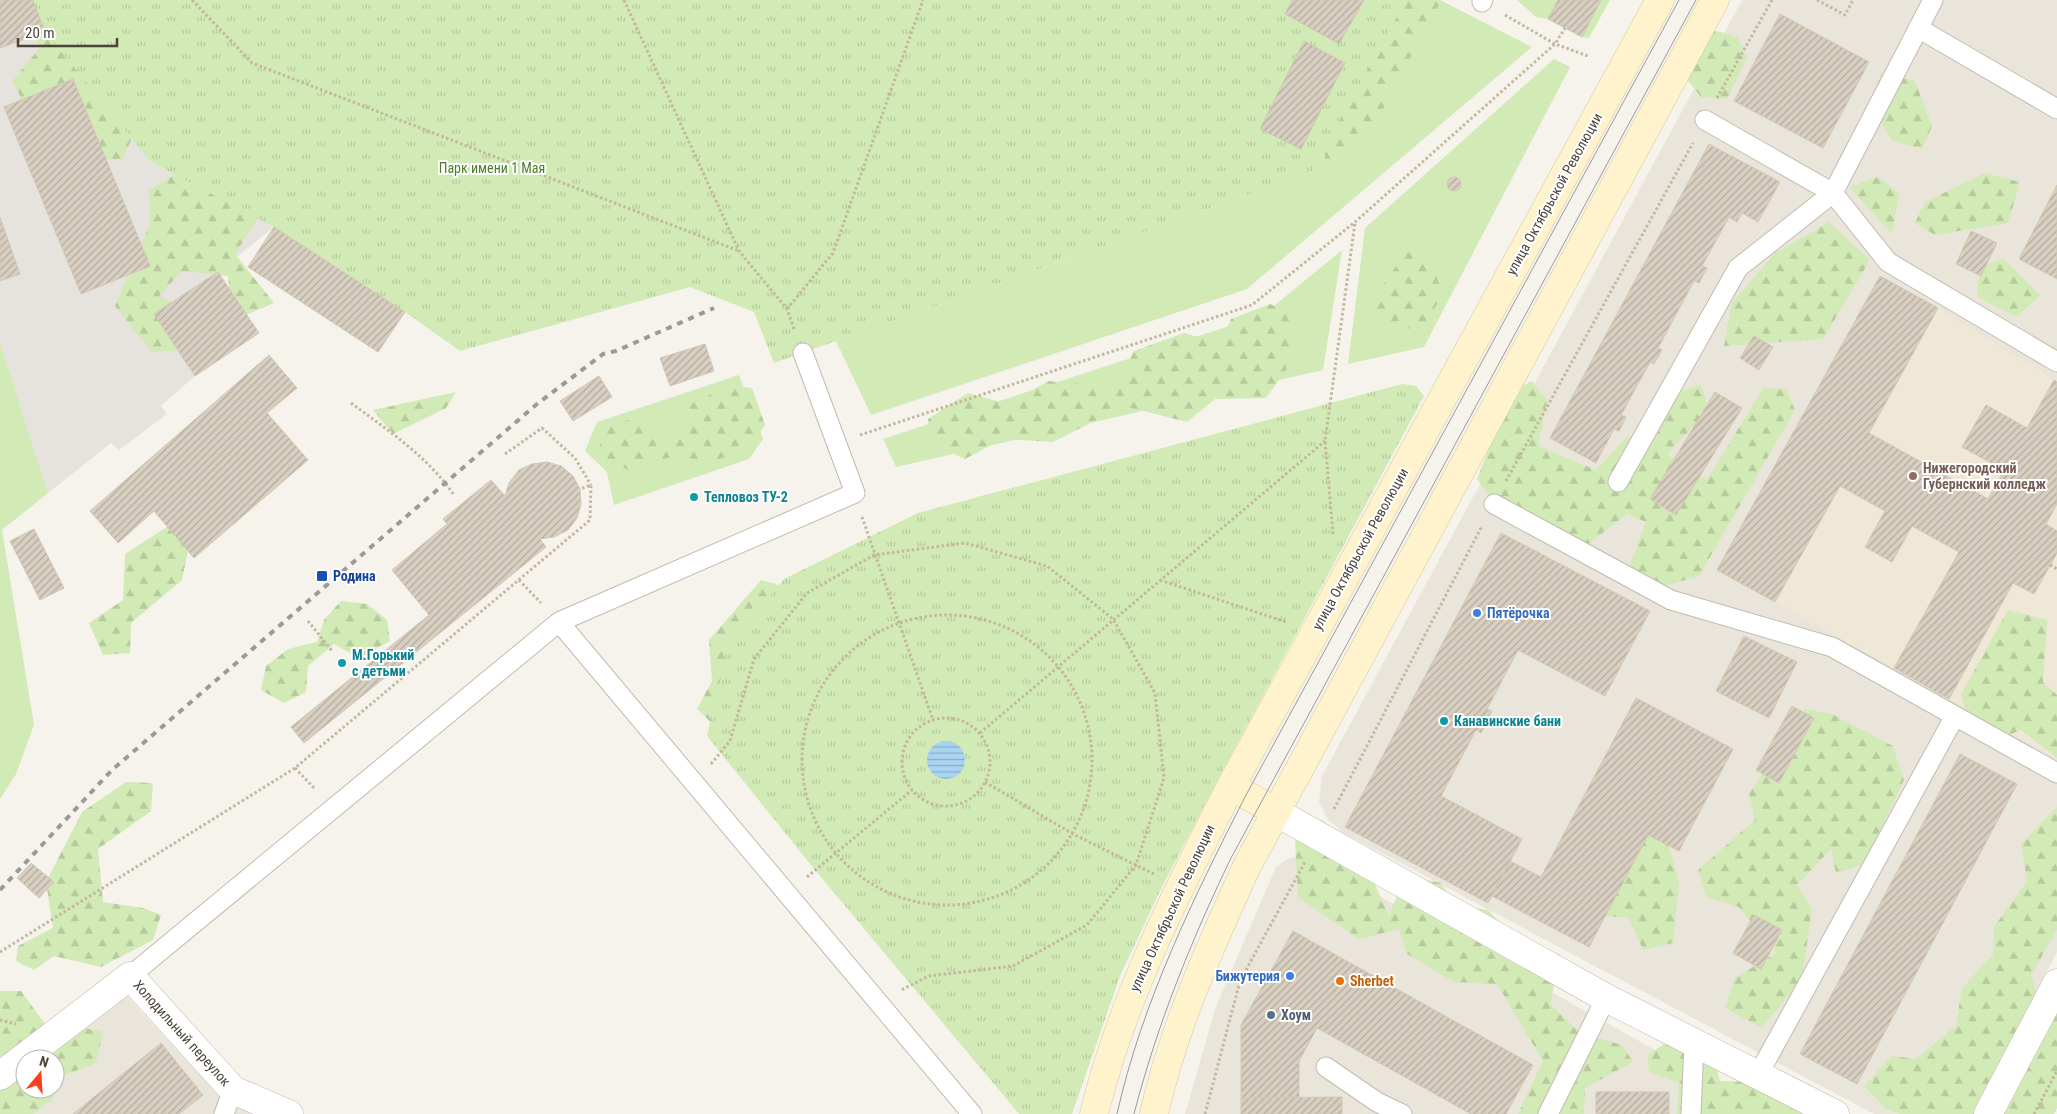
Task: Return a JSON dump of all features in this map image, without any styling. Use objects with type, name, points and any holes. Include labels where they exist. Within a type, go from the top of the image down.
[{"type":"main road","name":"улица Октябрьской Революции","points":[[1094,1114],[1132,994],[1175,897],[1231,786],[1660,0]]},
{"type":"main road","points":[[1154,1114],[1182,1019],[1211,947],[1248,866],[1716,0]]},
{"type":"main road","points":[[1231,786],[1276,812]]},
{"type":"street","points":[[1276,812],[1606,998],[1835,1114]]},
{"type":"street","points":[[0,1076],[130,976]]},
{"type":"street","name":"Холодильный переулок","points":[[130,976],[229,1102],[289,1114]]},
{"type":"street","points":[[1988,1114],[2057,983]]},
{"type":"lane","points":[[1618,482],[1738,268],[1833,193],[1933,0]]},
{"type":"lane","points":[[1918,28],[2057,109]]},
{"type":"lane","points":[[1705,120],[1833,193],[1888,262],[2057,362]]},
{"type":"lane","points":[[130,976],[559,622],[855,493],[803,353]]},
{"type":"lane","points":[[1494,504],[1671,600],[1832,647],[2057,772]]},
{"type":"lane","points":[[559,622],[972,1114]]},
{"type":"lane","points":[[1758,1075],[1954,716]]},
{"type":"lane","points":[[1548,1114],[1606,998]]},
{"type":"lane","points":[[1691,1114],[1694,1043]]},
{"type":"lane","points":[[1326,1067],[1377,1108],[1402,1114]]},
{"type":"path","points":[[192,0],[252,62],[739,251]]},
{"type":"path","points":[[624,0],[739,251],[787,309],[803,353]]},
{"type":"path","points":[[787,309],[833,253],[923,0]]},
{"type":"path","points":[[1205,1114],[1240,981],[1319,837],[1494,504],[1772,0]]},
{"type":"path","points":[[1817,0],[1845,14],[1853,0]]},
{"type":"path","points":[[1482,1],[1555,44],[1588,56]]},
{"type":"path","points":[[836,443],[1252,305],[1355,222],[1555,44],[1565,28]]},
{"type":"path","points":[[1333,542],[1325,441],[1355,222]]},
{"type":"path","points":[[351,403],[414,450],[446,483],[454,496]]},
{"type":"path","points":[[0,952],[295,768],[590,520],[591,485],[575,458],[542,428],[505,454]]},
{"type":"path","points":[[980,733],[1325,441]]},
{"type":"path","points":[[580,489],[591,485]]},
{"type":"path","points":[[855,493],[874,555],[933,720]]},
{"type":"path","points":[[695,784],[730,741],[754,659],[806,593],[874,555],[965,543],[1047,566],[1113,619],[1154,693],[1164,778],[1136,865],[1088,926],[1013,966],[929,976],[877,1001]]},
{"type":"path","points":[[2050,565],[2057,569]]},
{"type":"path","points":[[1160,580],[1289,623]]},
{"type":"path","points":[[959,612],[1014,629],[1059,665],[1087,715],[1094,772],[1073,834],[1042,872],[992,900],[934,906],[879,890],[834,855],[806,804],[800,747],[816,692],[851,647],[898,622],[959,612]]},
{"type":"path","points":[[308,620],[333,652]]},
{"type":"path","points":[[950,718],[966,723],[980,733],[988,748],[990,765],[986,782],[975,796],[959,804],[942,806],[926,801],[912,790],[904,775],[902,758],[906,742],[918,728],[933,720],[950,718]]},
{"type":"path","points":[[986,782],[1073,834],[1154,874]]},
{"type":"path","points":[[787,893],[912,790]]},
{"type":"path","points":[[2034,1114],[2057,1071]]},
{"type":"shaded area","points":[[0,0],[33,0],[151,162],[274,227],[218,272],[259,333],[195,376],[161,406],[167,414],[119,450],[111,443],[48,493],[0,342]]},
{"type":"shaded area","points":[[1742,0],[2057,0],[2057,952],[1972,1114],[1874,1114],[1344,833],[1328,820],[1319,802],[1322,776]]},
{"type":"shaded area","name":"Нижегородский Губернский колледж","points":[[1880,276],[1938,308],[2057,382],[2057,758],[1717,570]]},
{"type":"shaded area","points":[[1308,856],[1675,1061],[1776,1114],[1185,1114],[1215,1009],[1276,867],[1289,858]]},
{"type":"shaded area","points":[[127,996],[219,1096],[262,1114],[0,1114],[0,1095],[15,1091],[15,1099],[65,1099],[65,1049],[59,1049]]},
{"type":"green space","points":[[24,0],[103,0],[146,108],[122,160],[53,156],[12,81],[39,49]]},
{"type":"green space","name":"Парк имени 1 Мая","points":[[33,0],[1406,0],[1312,172],[774,363],[754,312],[690,287],[460,351],[405,312],[274,227],[151,162],[45,32]]},
{"type":"green space","points":[[1362,0],[1440,0],[1440,3],[1363,146],[1325,164],[1325,137]]},
{"type":"green space","points":[[1406,0],[1440,0],[1532,47],[1247,289],[871,415],[836,341],[1312,172]]},
{"type":"green space","points":[[1517,0],[1558,0],[1548,19],[1536,17]]},
{"type":"green space","points":[[1601,0],[1610,0],[1589,38],[1582,37]]},
{"type":"green space","points":[[1706,28],[1737,37],[1747,58],[1727,99],[1701,97],[1683,74]]},
{"type":"green space","points":[[1554,59],[1570,67],[1424,347],[1348,364],[1365,228]]},
{"type":"green space","points":[[1881,73],[1915,81],[1932,126],[1922,149],[1892,141],[1871,105]]},
{"type":"green space","points":[[186,168],[269,200],[235,254],[274,303],[232,321],[228,276],[182,271],[159,296],[205,318],[217,348],[152,352],[115,306],[150,224],[149,190]]},
{"type":"green space","points":[[1985,173],[2020,182],[2008,223],[1935,235],[1915,223],[1925,202]]},
{"type":"green space","points":[[1878,177],[1899,193],[1892,234],[1849,187]]},
{"type":"green space","points":[[1829,222],[1870,260],[1823,339],[1724,346],[1732,303],[1775,253]]},
{"type":"green space","points":[[1409,248],[1433,259],[1442,296],[1420,331],[1381,322],[1374,297]]},
{"type":"green space","points":[[1342,250],[1323,370],[896,467],[883,439],[1263,315]]},
{"type":"green space","points":[[2004,259],[2040,295],[2017,317],[1977,297],[1980,266]]},
{"type":"green space","points":[[1270,304],[1295,314],[1286,370],[1266,398],[1215,399],[1187,422],[1124,406],[1053,442],[1002,439],[965,459],[929,442],[928,419],[968,393],[1008,404],[1048,381],[1117,387],[1134,351],[1184,333],[1220,343],[1231,319]]},
{"type":"green space","points":[[0,342],[48,493],[2,530],[34,725],[16,774],[0,799]]},
{"type":"green space","points":[[739,375],[763,439],[749,459],[614,505],[607,472],[585,451],[597,422]]},
{"type":"green space","points":[[1532,381],[1547,400],[1538,446],[1596,470],[1627,437],[1653,442],[1680,391],[1701,385],[1709,410],[1667,454],[1707,480],[1763,388],[1786,389],[1795,410],[1699,576],[1643,592],[1624,582],[1646,522],[1627,514],[1586,546],[1509,524],[1477,479],[1511,391]]},
{"type":"green space","points":[[1402,384],[1416,386],[1424,396],[1160,891],[1120,976],[1072,1114],[1019,1114],[815,870],[707,736],[728,647],[784,579],[918,513]]},
{"type":"green space","points":[[729,385],[752,388],[765,425],[751,446],[710,463],[676,455],[630,471],[598,454],[604,426],[645,416],[666,441],[687,435],[687,406]]},
{"type":"green space","points":[[456,392],[446,408],[393,434],[373,410]]},
{"type":"green space","points":[[179,519],[191,535],[182,580],[131,623],[130,653],[103,655],[89,623],[123,600],[125,554]]},
{"type":"green space","points":[[761,580],[785,587],[716,727],[697,709],[712,681],[709,640]]},
{"type":"green space","points":[[341,601],[367,604],[387,620],[390,641],[359,658],[334,644],[308,666],[306,692],[284,703],[261,690],[266,666],[288,649],[317,642],[324,620]]},
{"type":"green space","points":[[2008,610],[2047,620],[2043,682],[2057,695],[2057,758],[2021,730],[2002,738],[1967,717],[1961,694]]},
{"type":"green space","points":[[1805,709],[1832,714],[1893,746],[1904,780],[1863,865],[1836,873],[1831,849],[1797,885],[1812,909],[1802,978],[1762,1028],[1725,1008],[1735,978],[1776,953],[1739,907],[1706,897],[1698,870],[1755,820],[1749,794]]},
{"type":"green space","points":[[126,782],[153,783],[151,811],[98,849],[103,902],[143,908],[161,915],[153,940],[101,967],[54,956],[34,970],[16,961],[18,946],[53,928],[46,882],[82,812]]},
{"type":"green space","points":[[2057,807],[2057,930],[2031,975],[2044,1019],[1977,1114],[1900,1114],[1886,1109],[1864,1086],[1892,1056],[1916,1059],[1956,1026],[1962,988],[1993,955],[1994,927],[2027,881],[2021,844]]},
{"type":"green space","points":[[1322,820],[1350,843],[1373,880],[1389,916],[1405,875],[1441,883],[1453,904],[1488,910],[1517,940],[1561,955],[1550,1004],[1580,1033],[1622,1045],[1633,1062],[1585,1088],[1584,1114],[1518,1114],[1543,1061],[1497,984],[1454,982],[1407,954],[1399,929],[1359,939],[1298,897],[1295,840]]},
{"type":"green space","points":[[1618,829],[1664,829],[1679,883],[1673,943],[1643,950],[1629,918],[1597,915]]},
{"type":"green space","points":[[0,991],[21,991],[48,1028],[76,1026],[103,1032],[96,1063],[65,1075],[65,1049],[15,1049],[15,1099],[53,1099],[33,1114],[0,1114]]},
{"type":"green space","points":[[2057,1007],[2057,1108],[2054,1114],[2001,1114]]},
{"type":"green space","points":[[1669,1041],[1715,1063],[1720,1081],[1747,1082],[1819,1114],[1677,1114],[1679,1083],[1649,1072],[1647,1055]]},
{"type":"water","points":[[946,741],[953,742],[959,747],[964,753],[964,767],[959,773],[953,778],[946,779],[939,778],[933,773],[928,767],[927,760],[928,753],[933,747],[939,742]]},
{"type":"building","points":[[0,0],[33,0],[45,32],[0,48]]},
{"type":"building","points":[[1292,0],[1364,0],[1339,44],[1285,14]]},
{"type":"building","points":[[1558,0],[1601,0],[1582,37],[1548,19]]},
{"type":"building","points":[[1780,14],[1869,62],[1823,148],[1734,101]]},
{"type":"building","points":[[1304,41],[1345,63],[1301,149],[1260,129]]},
{"type":"building","points":[[73,79],[150,266],[81,294],[4,107]]},
{"type":"building","points":[[1709,144],[1780,182],[1758,222],[1742,213],[1737,222],[1729,217],[1702,266],[1707,268],[1699,283],[1694,281],[1658,348],[1662,350],[1654,364],[1650,362],[1621,415],[1626,417],[1619,431],[1614,429],[1596,463],[1550,438]]},
{"type":"building","points":[[1451,177],[1457,177],[1461,184],[1457,191],[1451,191],[1447,187],[1447,181]]},
{"type":"building","points":[[2057,185],[2057,279],[2019,259]]},
{"type":"building","points":[[0,217],[20,274],[0,281]]},
{"type":"building","points":[[274,227],[405,312],[378,352],[248,267]]},
{"type":"building","points":[[1971,231],[1997,243],[1981,276],[1956,264]]},
{"type":"building","points":[[218,272],[259,333],[195,376],[154,314]]},
{"type":"building","points":[[1880,276],[1938,308],[1869,433],[1988,499],[2004,470],[1962,447],[1986,405],[2027,428],[2054,380],[2057,382],[2057,504],[2046,524],[2057,531],[2057,553],[2034,594],[2013,583],[1949,699],[1894,668],[1959,552],[1912,526],[1892,562],[1865,547],[1885,511],[1840,486],[1775,602],[1717,570]]},
{"type":"building","points":[[1754,336],[1773,347],[1759,370],[1740,358]]},
{"type":"building","points":[[705,344],[714,371],[670,386],[660,358]]},
{"type":"building","points":[[269,355],[297,388],[267,413],[308,460],[194,558],[154,511],[118,543],[90,511]]},
{"type":"building","points":[[599,376],[612,397],[573,421],[560,401]]},
{"type":"building","points":[[1715,392],[1742,408],[1676,515],[1650,499]]},
{"type":"building","points":[[547,462],[561,466],[573,476],[580,489],[581,504],[577,518],[568,530],[554,537],[540,539],[546,547],[304,743],[291,727],[429,615],[392,570],[447,524],[443,519],[491,480],[505,496],[509,483],[519,470],[532,464]]},
{"type":"building","points":[[34,529],[64,588],[40,600],[10,541]]},
{"type":"building","name":"Канавинские бани","points":[[1501,533],[1650,611],[1605,696],[1518,650],[1487,709],[1492,711],[1481,733],[1476,730],[1441,796],[1522,839],[1488,903],[1345,827]]},
{"type":"building","points":[[1744,636],[1797,662],[1769,718],[1716,691]]},
{"type":"building","points":[[1636,698],[1733,749],[1679,851],[1648,835],[1589,947],[1492,896],[1510,861],[1541,877]]},
{"type":"building","points":[[1792,706],[1814,718],[1779,783],[1756,770]]},
{"type":"building","points":[[1960,754],[2017,784],[1857,1084],[1800,1054]]},
{"type":"building","points":[[31,863],[54,882],[39,898],[17,878]]},
{"type":"building","points":[[1754,915],[1782,930],[1761,969],[1733,953]]},
{"type":"building","points":[[1293,931],[1533,1065],[1506,1114],[1471,1114],[1317,1028],[1299,1061],[1299,1097],[1241,1098],[1241,1025]]},
{"type":"building","points":[[161,1043],[203,1095],[179,1114],[73,1114]]},
{"type":"building","points":[[1596,1092],[1669,1092],[1669,1114],[1596,1114]]},
{"type":"building","points":[[1342,1097],[1342,1114],[1241,1114],[1241,1098]]},
{"type":"tram line","points":[[1117,1114],[1140,1031],[1171,951],[1246,795],[1679,0]]},
{"type":"tram line","points":[[1134,1114],[1153,1048],[1176,984],[1202,920],[1231,858],[1696,0]]},
{"type":"railway","points":[[0,890],[112,770],[537,404],[603,354],[616,351],[714,308]]},
{"type":"place","name":"Нижегородский Губернский колледж","points":[[1913,476]]},
{"type":"place","name":"Тепловоз ТУ-2","points":[[694,497]]},
{"type":"place","name":"Родина","points":[[322,576]]},
{"type":"place","name":"Пятёрочка","points":[[1477,613]]},
{"type":"place","name":"М.Горький с детьми","points":[[342,663]]},
{"type":"place","name":"Канавинские бани","points":[[1444,721]]},
{"type":"place","name":"Бижутерия","points":[[1290,976]]},
{"type":"place","name":"Sherbet","points":[[1340,981]]},
{"type":"place","name":"Хоум","points":[[1271,1015]]}]
